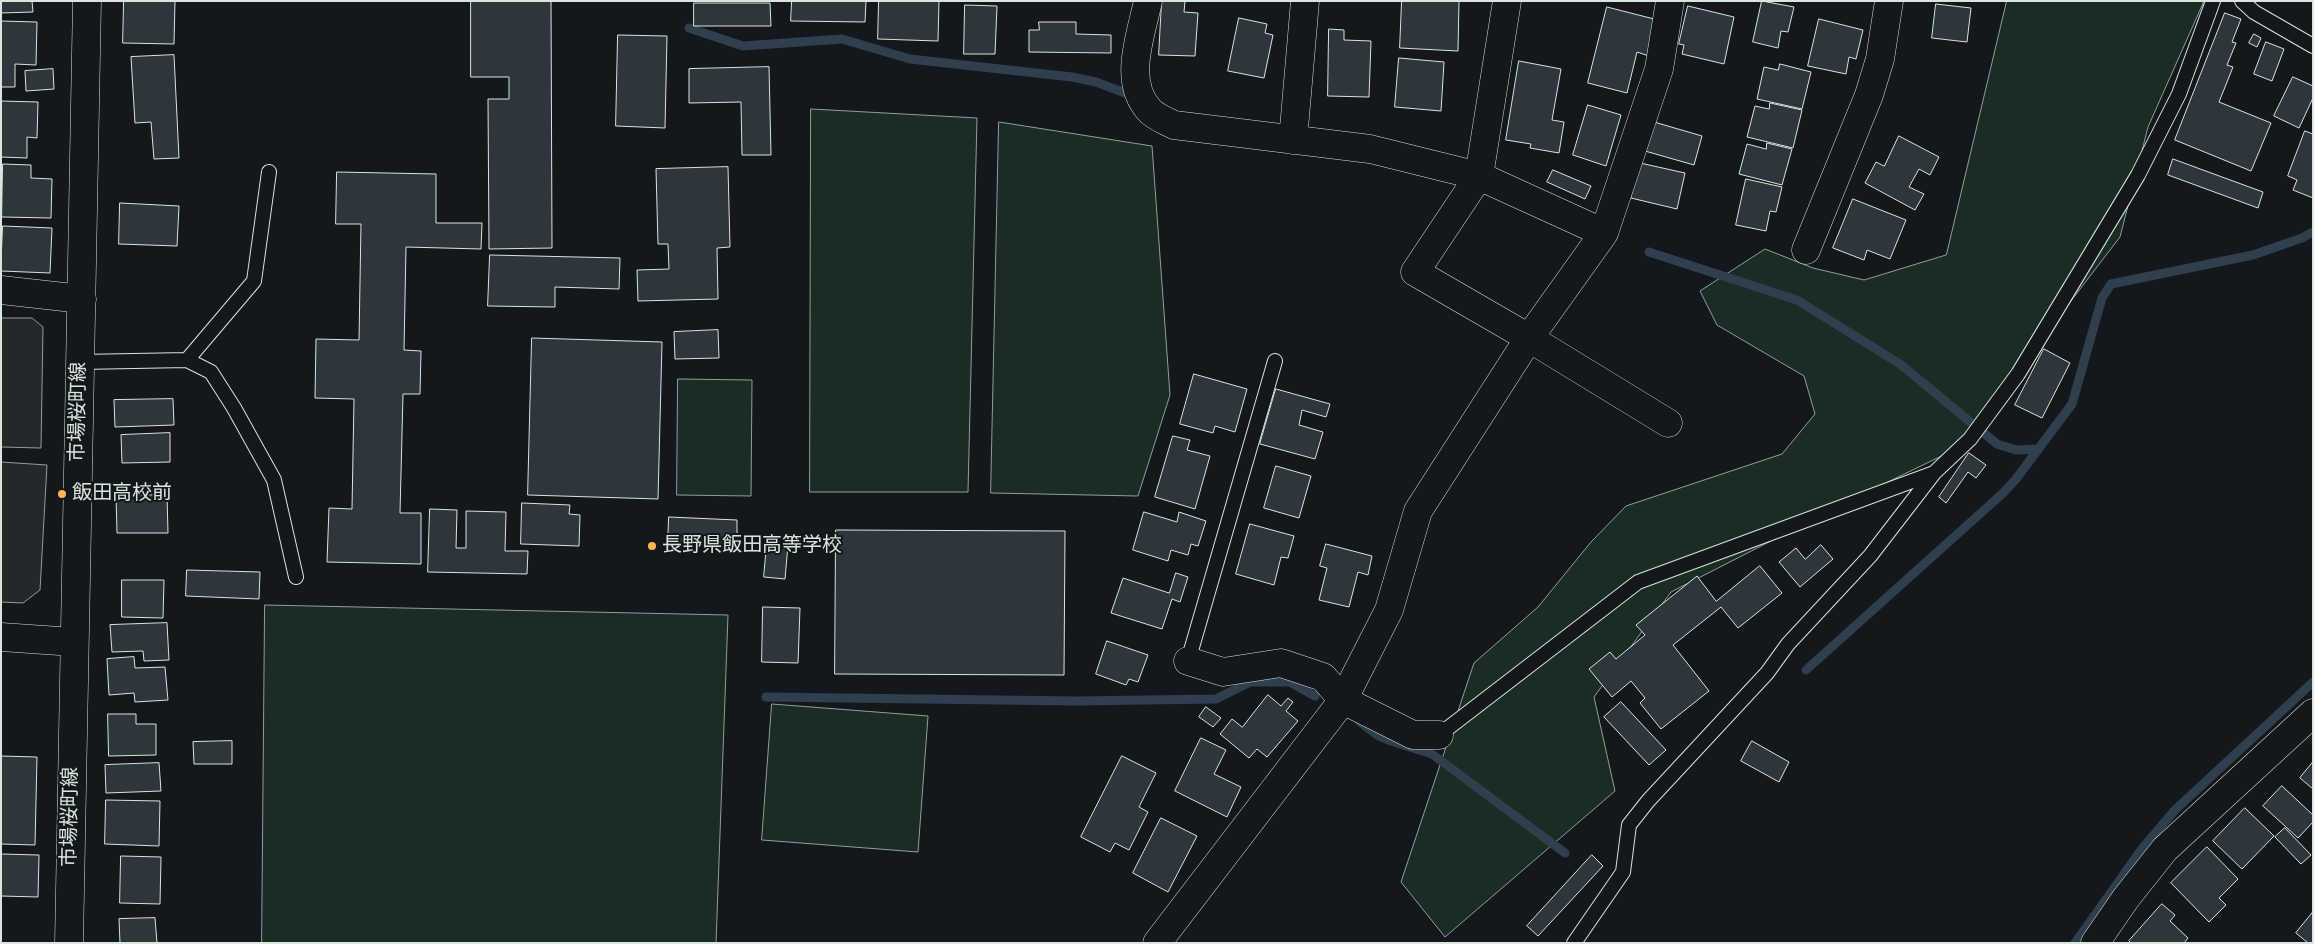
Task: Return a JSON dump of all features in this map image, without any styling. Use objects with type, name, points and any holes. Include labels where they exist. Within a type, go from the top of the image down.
[{"type":"street","name":"市場桜町線","points":[[69,943],[87,1]]},
{"type":"street","points":[[1148,1],[1134,66],[1136,88],[1150,111],[1174,125],[1370,149],[1479,176],[1604,233]]},
{"type":"street","points":[[1293,140],[1305,1]]},
{"type":"street","points":[[1507,1],[1479,176],[1415,272],[1529,338],[1668,423]]},
{"type":"street","points":[[1157,943],[1343,700],[1389,610],[1418,511],[1529,338],[1604,233],[1659,68],[1670,1]]},
{"type":"street","points":[[1806,250],[1869,95],[1880,59],[1889,1]]},
{"type":"street","points":[[1,290],[82,299]]},
{"type":"street","points":[[1,637],[74,642]]},
{"type":"street","points":[[1188,661],[1223,672],[1281,663],[1323,677],[1343,700],[1413,735],[1439,735]]},
{"type":"street","points":[[2095,943],[2126,898],[2165,849],[2313,713]]},
{"type":"lane","points":[[1574,943],[1623,872],[1629,825],[1648,801],[1767,673],[1788,644],[1870,556],[1934,473],[1970,439],[2018,374],[2138,176],[2179,94],[2212,1]]},
{"type":"lane","points":[[2242,1],[2254,12],[2313,46]]},
{"type":"lane","points":[[187,360],[254,281],[269,172]]},
{"type":"lane","points":[[80,362],[187,360],[211,372],[234,408],[274,480],[296,576]]},
{"type":"lane","points":[[1188,661],[1275,361]]},
{"type":"lane","points":[[1439,735],[1638,582],[1934,473]]},
{"type":"green space","points":[[2007,1],[2204,1],[2148,127],[2120,237],[1958,448],[1671,592],[1594,697],[1615,791],[1445,937],[1401,882],[1474,663],[1538,607],[1591,542],[1626,506],[1782,454],[1815,414],[1804,376],[1717,325],[1700,291],[1765,249],[1813,268],[1864,280],[1946,255]]},
{"type":"green space","points":[[811,109],[977,118],[968,492],[810,492]]},
{"type":"green space","points":[[999,122],[1152,146],[1170,395],[1138,496],[991,493]]},
{"type":"green space","points":[[678,379],[752,380],[751,496],[677,495]]},
{"type":"green space","points":[[265,605],[728,615],[716,943],[262,943]]},
{"type":"green space","points":[[772,704],[928,716],[918,852],[762,840]]},
{"type":"shaded area","points":[[1,318],[32,318],[43,327],[41,448],[1,447]]},
{"type":"shaded area","points":[[1,462],[47,465],[40,590],[23,603],[1,602]]},
{"type":"building","points":[[1,1],[32,1],[33,12],[1,13]]},
{"type":"building","points":[[124,1],[175,1],[174,44],[123,43]]},
{"type":"building","points":[[471,1],[551,1],[552,248],[489,249],[488,99],[509,99],[509,77],[471,77]]},
{"type":"building","points":[[792,1],[866,1],[865,22],[791,21]]},
{"type":"building","points":[[879,1],[939,1],[938,41],[878,39]]},
{"type":"building","points":[[1162,1],[1185,1],[1184,12],[1198,13],[1195,56],[1159,55]]},
{"type":"building","points":[[1402,1],[1459,1],[1458,51],[1400,48]]},
{"type":"building","points":[[1762,1],[1794,7],[1788,32],[1781,31],[1778,48],[1753,42]]},
{"type":"building","points":[[694,3],[770,3],[771,26],[694,26]]},
{"type":"building","points":[[1936,4],[1971,8],[1967,42],[1932,38]]},
{"type":"building","points":[[965,5],[997,6],[995,54],[964,54]]},
{"type":"building","points":[[1688,6],[1734,17],[1724,64],[1682,54],[1684,45],[1679,44]]},
{"type":"building","points":[[1607,7],[1658,20],[1649,56],[1637,52],[1627,93],[1588,83]]},
{"type":"building","points":[[2225,13],[2241,19],[2232,42],[2236,43],[2227,65],[2233,67],[2219,102],[2271,123],[2251,171],[2175,140]]},
{"type":"building","points":[[1239,18],[1267,24],[1265,33],[1273,35],[1264,78],[1228,71]]},
{"type":"building","points":[[1819,19],[1863,30],[1856,59],[1849,57],[1846,74],[1808,66]]},
{"type":"building","points":[[1,21],[37,22],[36,65],[15,64],[15,87],[1,87]]},
{"type":"building","points":[[1039,22],[1076,22],[1076,34],[1111,35],[1111,53],[1029,52],[1029,30],[1039,30]]},
{"type":"building","points":[[1329,29],[1344,30],[1344,40],[1371,41],[1369,97],[1328,96]]},
{"type":"building","points":[[2254,34],[2261,38],[2257,47],[2249,43]]},
{"type":"building","points":[[618,35],[667,36],[665,128],[616,126]]},
{"type":"building","points":[[2266,42],[2284,49],[2272,81],[2254,74]]},
{"type":"building","points":[[174,55],[179,158],[154,159],[151,122],[135,123],[131,57]]},
{"type":"building","points":[[1399,58],[1444,62],[1441,111],[1395,107]]},
{"type":"building","points":[[1519,61],[1561,69],[1552,120],[1564,122],[1559,153],[1530,148],[1531,144],[1506,140]]},
{"type":"building","points":[[1780,64],[1811,72],[1802,109],[1757,99],[1764,67],[1778,70]]},
{"type":"building","points":[[769,67],[771,155],[742,155],[741,102],[689,103],[689,69]]},
{"type":"building","points":[[53,69],[54,89],[26,91],[25,71]]},
{"type":"building","points":[[2293,77],[2313,86],[2313,98],[2299,128],[2274,116]]},
{"type":"building","points":[[1,101],[38,102],[37,138],[27,137],[27,158],[1,157]]},
{"type":"building","points":[[1770,103],[1802,110],[1793,148],[1747,137],[1755,106],[1769,109]]},
{"type":"building","points":[[1588,105],[1621,115],[1606,166],[1573,155]]},
{"type":"building","points":[[1654,122],[1702,136],[1694,165],[1645,151]]},
{"type":"building","points":[[2305,131],[2313,134],[2313,198],[2293,190],[2297,180],[2288,176]]},
{"type":"building","points":[[1899,136],[1939,157],[1930,175],[1919,169],[1909,187],[1924,194],[1915,210],[1865,183],[1876,162],[1884,166]]},
{"type":"building","points":[[1767,143],[1792,149],[1782,185],[1739,174],[1747,144],[1766,149]]},
{"type":"building","points":[[2173,159],[2263,192],[2258,208],[2168,175]]},
{"type":"building","points":[[1640,163],[1685,173],[1677,209],[1631,198]]},
{"type":"building","points":[[3,164],[31,165],[31,178],[52,179],[51,218],[2,217]]},
{"type":"building","points":[[728,167],[730,247],[717,248],[718,299],[638,301],[637,270],[669,269],[668,244],[658,244],[656,169]]},
{"type":"building","points":[[1553,170],[1591,186],[1585,199],[1547,182]]},
{"type":"building","points":[[337,172],[436,174],[436,223],[482,223],[481,249],[406,247],[404,350],[421,351],[420,394],[403,394],[400,513],[421,513],[421,564],[327,562],[329,508],[352,509],[354,399],[315,398],[316,339],[359,340],[361,224],[336,224]]},
{"type":"building","points":[[1746,179],[1782,187],[1776,212],[1770,211],[1766,231],[1736,225]]},
{"type":"building","points":[[1853,199],[1906,220],[1890,259],[1867,250],[1864,260],[1833,248]]},
{"type":"building","points":[[120,203],[179,206],[177,246],[119,244]]},
{"type":"building","points":[[3,226],[52,228],[50,273],[1,271]]},
{"type":"building","points":[[490,255],[620,258],[619,289],[555,287],[555,307],[488,306]]},
{"type":"building","points":[[718,330],[719,358],[675,359],[674,332]]},
{"type":"building","points":[[532,338],[662,342],[658,499],[528,495]]},
{"type":"building","points":[[2044,349],[2070,363],[2042,418],[2015,405]]},
{"type":"building","points":[[1194,374],[1247,389],[1235,432],[1215,426],[1213,433],[1180,424]]},
{"type":"building","points":[[1276,389],[1330,404],[1326,417],[1302,410],[1299,425],[1323,432],[1315,459],[1260,444]]},
{"type":"building","points":[[173,399],[174,425],[115,427],[114,400]]},
{"type":"building","points":[[170,433],[170,462],[122,463],[121,435]]},
{"type":"building","points":[[1173,436],[1190,440],[1187,450],[1210,456],[1195,509],[1155,497]]},
{"type":"building","points":[[1969,453],[1986,465],[1976,478],[1968,472],[1946,503],[1939,497]]},
{"type":"building","points":[[1276,466],[1311,476],[1299,518],[1264,508]]},
{"type":"building","points":[[167,495],[168,533],[117,533],[116,496]]},
{"type":"building","points":[[522,503],[570,505],[569,514],[580,515],[579,546],[521,544]]},
{"type":"building","points":[[430,509],[457,510],[456,548],[466,548],[466,511],[506,512],[505,551],[528,551],[527,574],[428,572]]},
{"type":"building","points":[[1144,512],[1177,522],[1179,512],[1206,521],[1198,546],[1191,544],[1188,555],[1171,550],[1168,561],[1133,550]]},
{"type":"building","points":[[669,517],[737,520],[737,546],[668,544]]},
{"type":"building","points":[[1250,524],[1294,536],[1288,558],[1281,557],[1274,585],[1236,574]]},
{"type":"building","points":[[836,530],[1065,531],[1064,675],[835,674]]},
{"type":"building","points":[[767,544],[788,545],[785,579],[764,577]]},
{"type":"building","points":[[1326,544],[1372,556],[1368,575],[1358,572],[1349,607],[1319,600],[1327,568],[1320,566]]},
{"type":"building","points":[[1821,545],[1833,559],[1800,587],[1779,562],[1796,548],[1805,559]]},
{"type":"building","points":[[1760,566],[1782,593],[1738,628],[1721,607],[1673,645],[1709,691],[1661,729],[1640,703],[1645,698],[1631,681],[1612,697],[1589,669],[1610,652],[1616,659],[1645,635],[1636,625],[1697,576],[1716,601]]},
{"type":"building","points":[[187,570],[260,572],[259,599],[186,596]]},
{"type":"building","points":[[1176,573],[1188,577],[1180,602],[1172,599],[1162,629],[1111,613],[1123,578],[1169,593]]},
{"type":"building","points":[[122,580],[164,580],[163,618],[122,617]]},
{"type":"building","points":[[763,607],[800,608],[798,663],[762,662]]},
{"type":"building","points":[[167,623],[169,660],[144,661],[143,651],[112,652],[110,625]]},
{"type":"building","points":[[1107,641],[1148,655],[1138,682],[1129,679],[1126,685],[1096,674]]},
{"type":"building","points":[[134,657],[135,668],[165,667],[168,700],[135,702],[134,693],[109,695],[107,659]]},
{"type":"building","points":[[1268,695],[1281,706],[1288,698],[1293,702],[1286,711],[1298,721],[1267,757],[1257,749],[1249,758],[1220,734],[1232,719],[1242,727]]},
{"type":"building","points":[[1621,702],[1666,750],[1649,765],[1604,717]]},
{"type":"building","points":[[1206,707],[1221,718],[1213,727],[1199,717]]},
{"type":"building","points":[[108,714],[136,714],[136,724],[156,724],[156,755],[109,756]]},
{"type":"building","points":[[1201,738],[1226,750],[1214,774],[1241,787],[1227,817],[1175,791]]},
{"type":"building","points":[[232,741],[232,764],[194,764],[193,742]]},
{"type":"building","points":[[1752,741],[1789,762],[1779,782],[1741,761]]},
{"type":"building","points":[[1,756],[37,757],[35,845],[1,844]]},
{"type":"building","points":[[1122,756],[1156,773],[1139,807],[1148,812],[1129,850],[1115,843],[1110,852],[1081,837]]},
{"type":"building","points":[[2313,762],[2313,789],[2300,778]]},
{"type":"building","points":[[159,763],[161,791],[106,793],[105,765]]},
{"type":"building","points":[[2282,786],[2313,815],[2313,822],[2298,838],[2263,806]]},
{"type":"building","points":[[106,800],[160,801],[159,846],[105,844]]},
{"type":"building","points":[[2245,808],[2274,836],[2242,869],[2213,841]]},
{"type":"building","points":[[1161,818],[1197,836],[1168,892],[1133,873]]},
{"type":"building","points":[[2285,828],[2311,855],[2301,864],[2275,837]]},
{"type":"building","points":[[2207,847],[2238,879],[2219,898],[2226,905],[2209,922],[2171,883]]},
{"type":"building","points":[[1,854],[39,855],[38,897],[1,896]]},
{"type":"building","points":[[1592,855],[1603,866],[1538,936],[1527,926]]},
{"type":"building","points":[[121,856],[161,857],[160,904],[120,903]]},
{"type":"building","points":[[2162,904],[2175,915],[2170,921],[2188,938],[2184,943],[2131,943],[2129,941]]},
{"type":"building","points":[[2313,912],[2313,943],[2308,943],[2296,933]]},
{"type":"building","points":[[155,918],[157,943],[120,943],[119,919]]},
{"type":"waterway","points":[[689,28],[743,46],[842,39],[910,59],[1072,77],[1096,82],[1125,93]]},
{"type":"waterway","points":[[1806,670],[2002,494],[2016,479],[2072,404],[2102,298],[2111,284],[2253,255],[2302,238],[2313,232]]},
{"type":"waterway","points":[[1649,252],[1797,300],[1900,364],[1997,444],[2016,450],[2038,449]]},
{"type":"waterway","points":[[766,697],[1077,701],[1216,699],[1250,682],[1290,682],[1315,696]]},
{"type":"waterway","points":[[2075,943],[2141,850],[2175,810],[2313,682]]},
{"type":"waterway","points":[[1359,721],[1377,735],[1432,754],[1565,853]]},
{"type":"place","name":"飯田高校前","points":[[62,494]]},
{"type":"place","name":"長野県飯田高等学校","points":[[652,546]]}]
